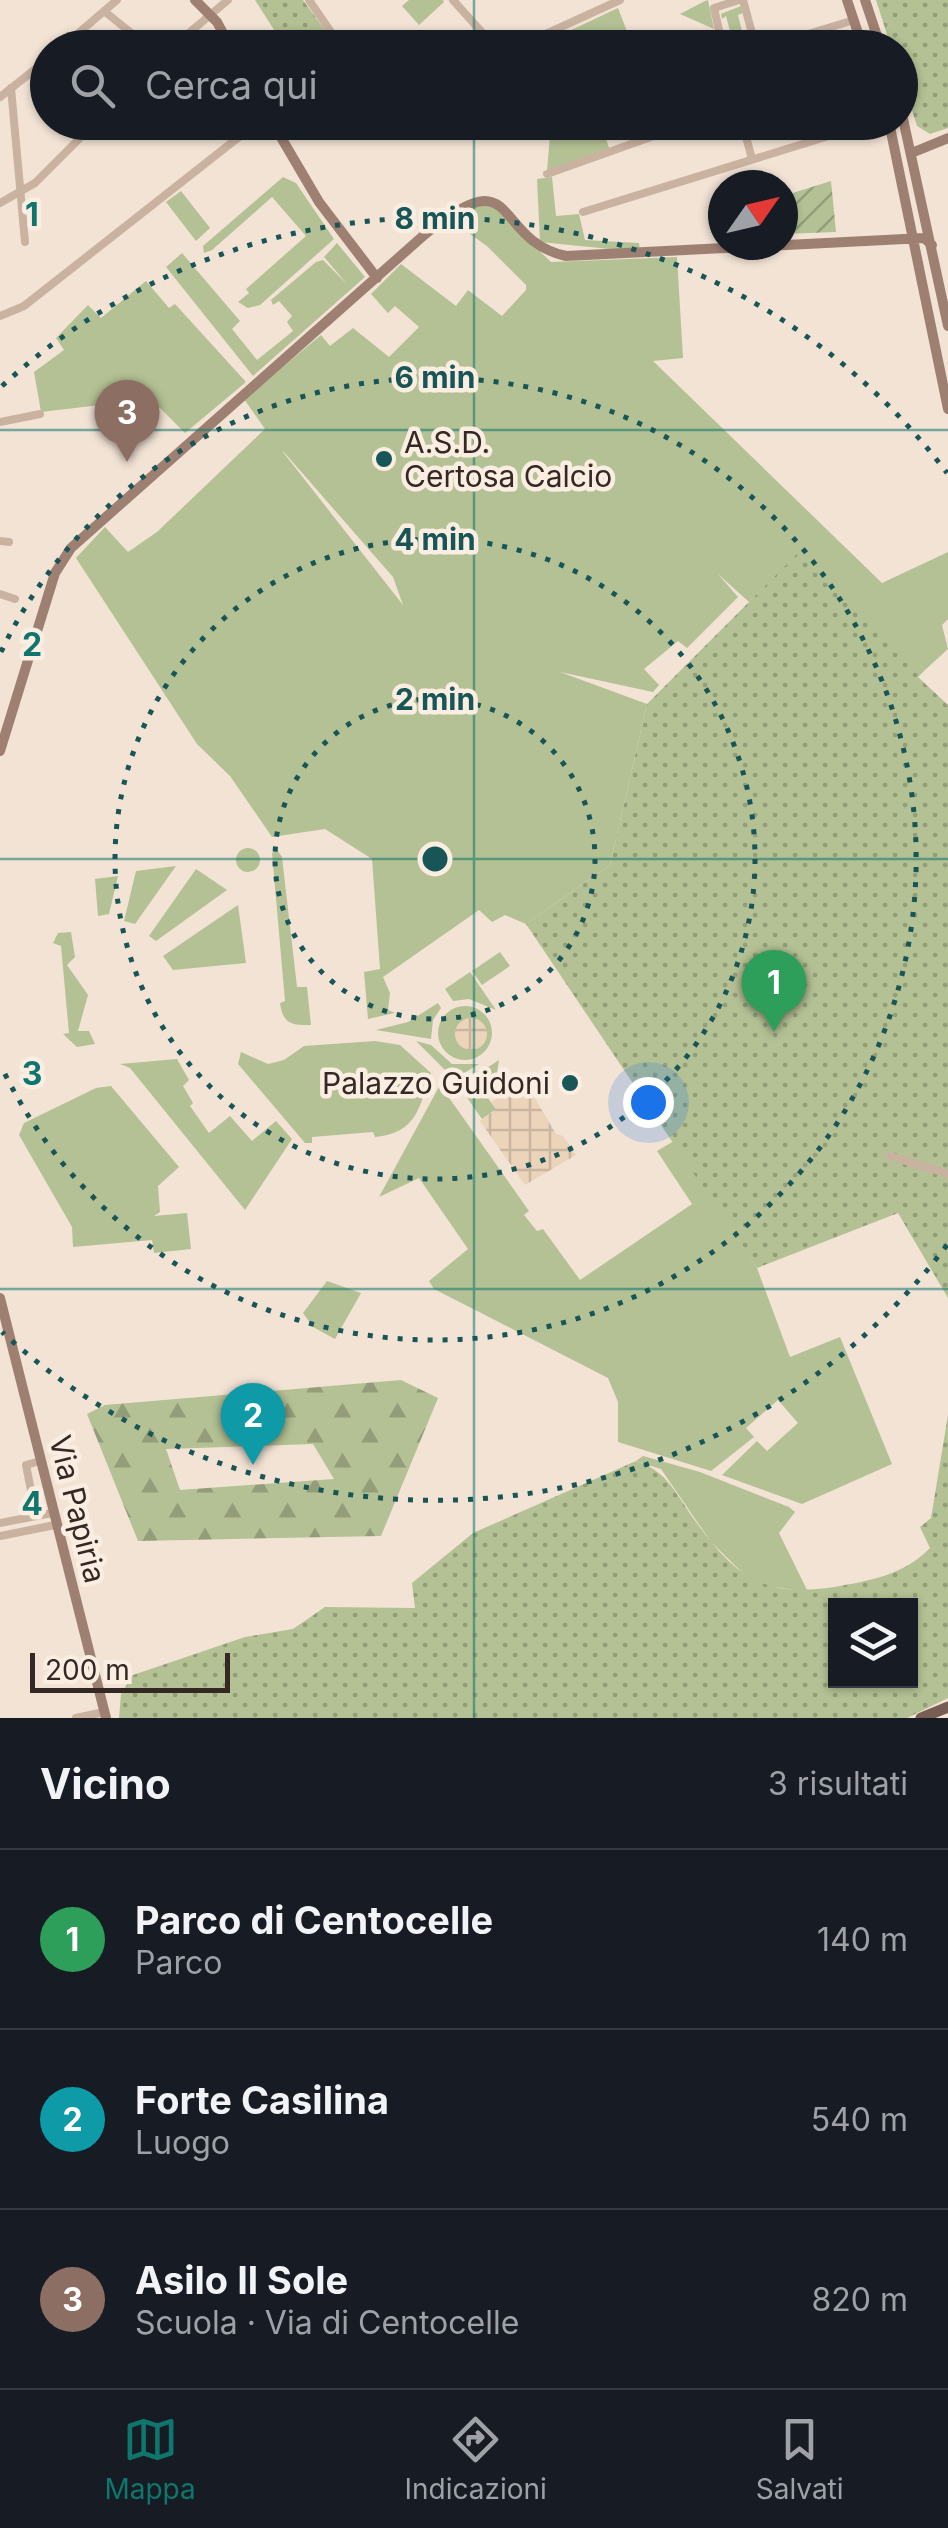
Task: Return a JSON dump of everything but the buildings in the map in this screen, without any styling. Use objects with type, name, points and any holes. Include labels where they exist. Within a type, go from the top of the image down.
[{"type":"main road","points":[[921,1718],[948,1706]]},
{"type":"street","points":[[82,30],[117,0]]},
{"type":"street","points":[[195,0],[218,30]]},
{"type":"street","points":[[191,30],[228,0]]},
{"type":"street","points":[[309,0],[330,30]]},
{"type":"street","points":[[452,0],[480,30]]},
{"type":"street","points":[[554,30],[620,0]]},
{"type":"street","points":[[719,30],[714,8],[741,0],[752,30]]},
{"type":"street","points":[[847,0],[857,30]]},
{"type":"street","points":[[866,0],[875,30]]},
{"type":"street","points":[[104,11],[128,30]]},
{"type":"street","points":[[820,30],[854,20]]},
{"type":"street","points":[[0,97],[30,73]]},
{"type":"street","points":[[10,88],[25,242]]},
{"type":"street","points":[[914,152],[948,138]]},
{"type":"street","points":[[0,203],[22,191],[77,140]]},
{"type":"street","points":[[0,316],[24,306],[235,140]]},
{"type":"street","points":[[282,140],[318,202],[377,278]]},
{"type":"street","points":[[546,174],[641,140]]},
{"type":"street","points":[[747,140],[752,160]]},
{"type":"street","points":[[582,212],[816,140]]},
{"type":"street","points":[[893,140],[948,410]]},
{"type":"street","points":[[910,140],[948,326]]},
{"type":"street","points":[[0,750],[56,574],[68,550],[461,206],[480,199],[494,202],[544,248],[566,256],[915,238],[926,238],[932,245]]},
{"type":"street","points":[[0,422],[40,414]]},
{"type":"street","points":[[0,594],[15,599]]},
{"type":"street","points":[[890,1156],[948,1174]]},
{"type":"street","name":"Via Papiria","points":[[1,1307],[105,1715]]},
{"type":"street","points":[[37,1529],[40,1522],[35,1517],[26,1464],[40,1461]]},
{"type":"street","points":[[0,1523],[35,1517],[54,1519]]},
{"type":"street","points":[[0,1536],[37,1529],[54,1519]]},
{"type":"street","points":[[76,1718],[105,1715]]},
{"type":"green space","points":[[255,0],[303,0],[325,30],[274,30]]},
{"type":"green space","points":[[409,0],[444,2],[419,25],[402,6]]},
{"type":"green space","points":[[708,0],[714,29],[680,14],[705,1]]},
{"type":"green space","points":[[876,0],[948,0],[948,128],[930,134],[918,127],[918,30],[886,30]]},
{"type":"green space","points":[[741,6],[743,13],[738,15],[742,30],[730,30],[726,16],[722,19],[721,14]]},
{"type":"green space","points":[[618,8],[626,30],[571,30]]},
{"type":"green space","points":[[550,140],[606,140],[609,148],[547,171]]},
{"type":"green space","points":[[283,177],[296,183],[334,239],[260,305],[248,308],[238,302],[249,293],[246,289],[306,236],[272,197],[212,250],[204,253],[203,246]]},
{"type":"green space","points":[[552,177],[556,216],[579,214],[585,240],[639,243],[640,252],[540,242],[537,179]]},
{"type":"green space","points":[[831,181],[836,232],[798,233],[798,191]]},
{"type":"green space","points":[[181,191],[210,228],[196,241],[166,202]]},
{"type":"green space","points":[[492,205],[551,262],[677,257],[683,358],[653,361],[882,583],[948,552],[948,619],[942,625],[948,649],[925,670],[800,552],[749,602],[718,574],[738,597],[687,648],[678,641],[644,669],[659,685],[653,692],[560,672],[647,704],[610,865],[526,924],[505,915],[492,922],[479,910],[383,977],[390,993],[388,1010],[395,1013],[368,1019],[364,972],[380,969],[372,859],[325,829],[272,837],[230,776],[197,744],[76,558],[105,527],[128,552],[157,532],[265,429],[244,399],[321,335],[330,346],[353,328],[389,357],[419,327],[395,306],[388,313],[371,294],[401,264],[456,306],[468,290],[502,316],[526,290],[526,285],[487,246],[450,220],[467,207]],"holes":[[[283,451],[393,577],[403,605]]]},
{"type":"green space","points":[[337,243],[365,277],[253,376],[166,267],[182,253],[240,321],[232,329],[257,360],[293,331],[287,322],[292,316],[279,301],[273,305],[271,300],[316,262],[323,260],[347,284],[324,257]]},
{"type":"green space","points":[[146,281],[169,308],[175,304],[246,382],[185,433],[151,399],[41,412],[34,372],[64,350],[56,338],[88,305],[101,318]]},
{"type":"green space","points":[[801,550],[925,670],[918,677],[948,705],[948,1298],[898,1213],[757,1268],[526,924],[610,865],[647,704]]},
{"type":"green space","points":[[248,848],[260,860],[248,872],[236,860]]},
{"type":"green space","points":[[277,850],[282,857],[297,987],[307,987],[311,1025],[295,1024],[281,1011],[280,1003],[285,1001],[272,853]]},
{"type":"green space","points":[[176,866],[135,924],[124,921],[136,871]]},
{"type":"green space","points":[[196,869],[227,890],[156,941],[149,936]]},
{"type":"green space","points":[[118,876],[109,914],[98,916],[95,879]]},
{"type":"green space","points":[[238,905],[246,963],[173,970],[163,956]]},
{"type":"green space","points":[[71,932],[75,957],[67,965],[88,995],[78,1031],[89,1031],[95,1044],[77,1047],[63,1034],[69,1033],[61,946],[53,943],[58,933]]},
{"type":"green space","points":[[500,952],[510,966],[482,985],[472,971]]},
{"type":"green space","points":[[470,972],[496,1010],[469,999],[453,1001],[445,989]]},
{"type":"green space","points":[[438,1003],[441,1008],[433,1020],[431,1039],[376,1030],[408,1022]]},
{"type":"green space","points":[[465,1006],[484,1014],[492,1033],[484,1052],[465,1060],[446,1052],[438,1033],[446,1014]]},
{"type":"green space","points":[[375,1041],[400,1045],[431,1073],[414,1117],[389,1135],[375,1137],[373,1132],[312,1137],[312,1143],[305,1143],[238,1064],[241,1052],[268,1064],[284,1060],[304,1046]]},
{"type":"green space","points":[[416,1041],[431,1045],[452,1064],[479,1064],[454,1079]]},
{"type":"green space","points":[[177,1059],[189,1080],[183,1086],[193,1103],[190,1106],[209,1133],[230,1116],[252,1141],[276,1121],[292,1139],[245,1210],[130,1068],[120,1064]]},
{"type":"green space","points":[[499,1060],[496,1080],[482,1090],[496,1109],[482,1119],[459,1086]]},
{"type":"green space","points":[[440,1085],[529,1211],[524,1215],[537,1231],[543,1229],[580,1280],[692,1204],[657,1151],[674,1141],[757,1268],[790,1357],[840,1337],[892,1464],[802,1504],[722,1475],[757,1441],[767,1451],[798,1423],[778,1400],[746,1428],[754,1437],[711,1471],[618,1442],[618,1402],[608,1378],[434,1289],[429,1281],[468,1249],[419,1178],[379,1197]]},
{"type":"green space","points":[[111,1086],[179,1167],[158,1186],[160,1212],[154,1216],[187,1213],[191,1249],[154,1253],[152,1240],[73,1247],[72,1227],[19,1135],[24,1123],[96,1088]]},
{"type":"green space","points":[[327,1281],[361,1293],[335,1339],[313,1327],[303,1313]]},
{"type":"green space","points":[[401,1380],[438,1398],[381,1536],[138,1541],[87,1414],[105,1405]],"holes":[[[313,1444],[334,1479],[180,1490],[166,1449]]]},
{"type":"green space","points":[[948,1415],[948,1698],[907,1718],[119,1718],[121,1694],[133,1675],[245,1637],[293,1629],[325,1607],[415,1608],[412,1583],[473,1533],[636,1461],[667,1481],[705,1534],[735,1567],[769,1585],[813,1589],[889,1574],[911,1564],[930,1548],[920,1527],[931,1518]]},
{"type":"green space","points":[[643,1456],[700,1472],[789,1507],[795,1512],[779,1533],[808,1592],[754,1584],[711,1542],[661,1469],[636,1461]]},
{"type":"shaded area","points":[[471,1018],[482,1023],[487,1034],[482,1045],[471,1050],[460,1045],[455,1034],[460,1023]]},
{"type":"shaded area","points":[[524,1080],[556,1134],[563,1136],[576,1155],[525,1185],[480,1121],[496,1109],[492,1101]]},
{"type":"place","name":"A.S.D. Certosa Calcio","points":[[384,459]]},
{"type":"place","name":"Asilo Il Sole","points":[[127,462]]},
{"type":"place","name":"Parco di Centocelle","points":[[774,1032]]},
{"type":"place","name":"Palazzo Guidoni","points":[[570,1083]]},
{"type":"place","name":"Forte Casilina","points":[[253,1465]]}]
